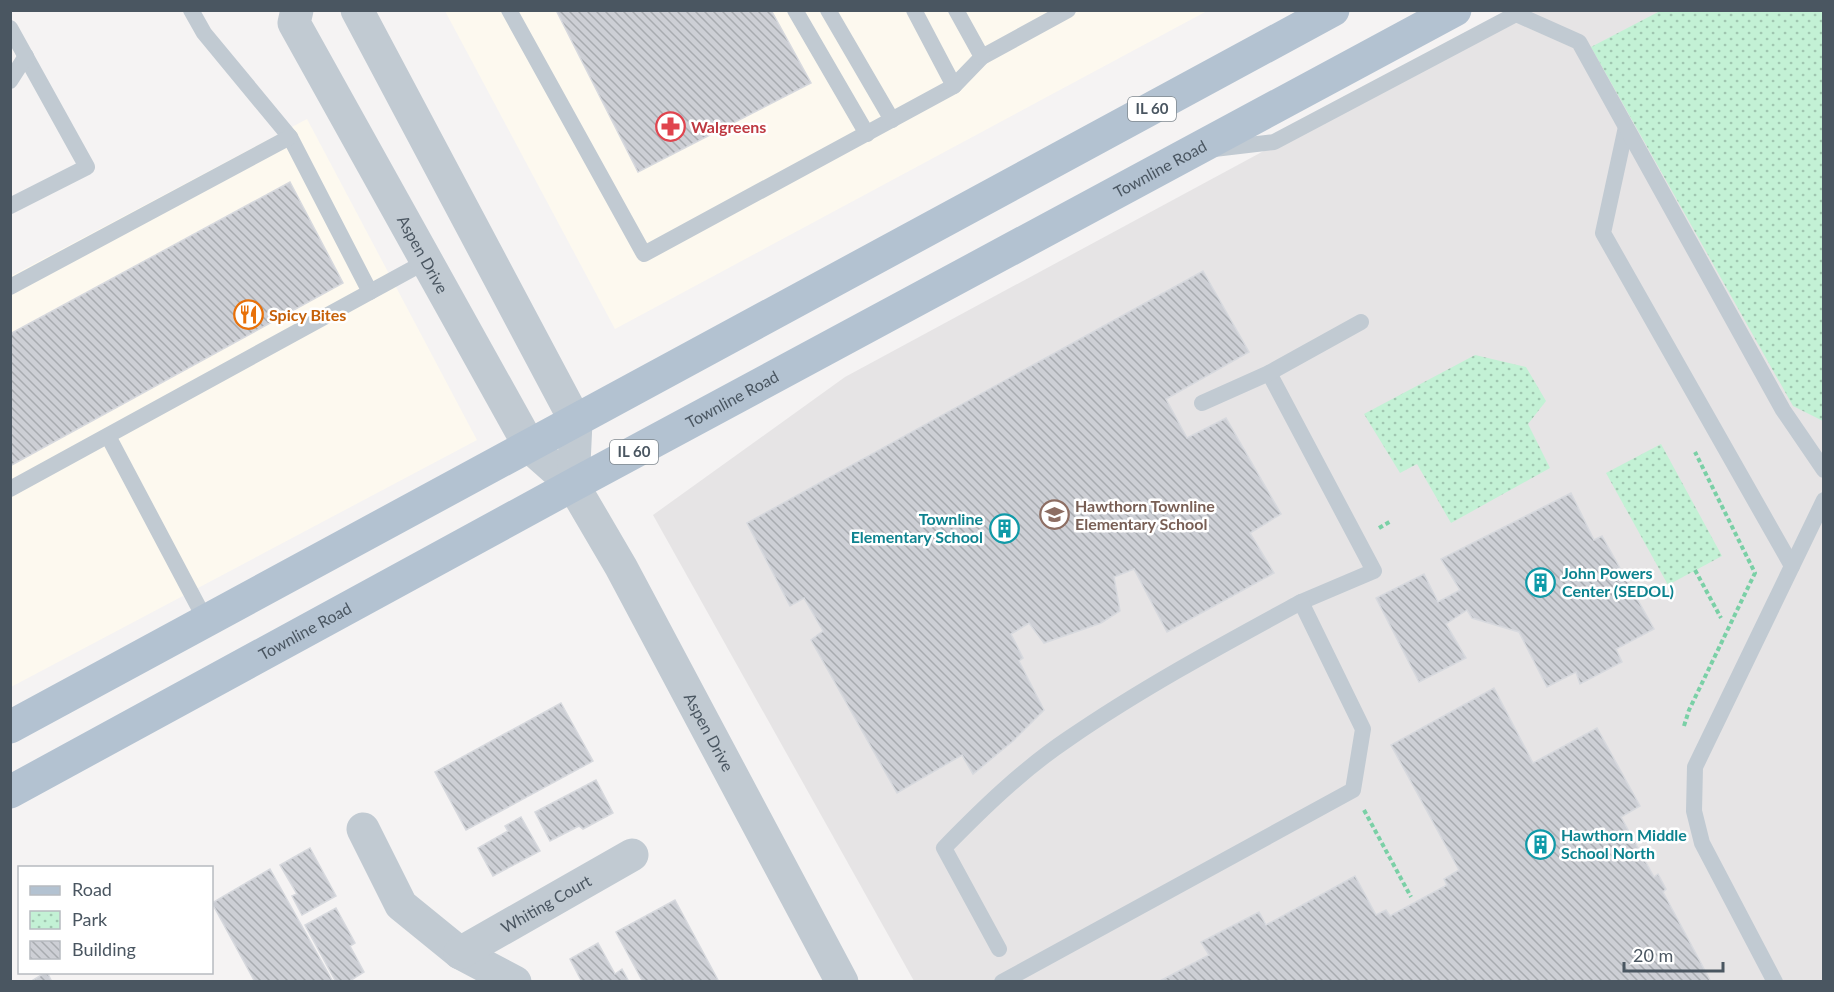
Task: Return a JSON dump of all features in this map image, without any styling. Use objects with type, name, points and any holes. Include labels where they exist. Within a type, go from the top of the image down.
[{"type":"main road","name":"IL 60","points":[[10,727],[1332,10]]},
{"type":"main road","name":"Townline Road","points":[[10,792],[573,485],[1455,10]]},
{"type":"street","name":"Aspen Drive","points":[[297,10],[294,23],[425,262],[530,447],[573,485],[621,567],[842,981]]},
{"type":"street","points":[[357,10],[576,422],[573,485]]},
{"type":"street","points":[[363,829],[401,905],[460,953],[515,981]]},
{"type":"street","name":"Whiting Court","points":[[460,953],[632,855]]},
{"type":"lane","points":[[190,10],[204,33],[290,137],[370,292]]},
{"type":"lane","points":[[509,10],[644,254],[954,86],[982,57],[1068,10]]},
{"type":"lane","points":[[795,10],[867,134]]},
{"type":"lane","points":[[828,10],[892,120]]},
{"type":"lane","points":[[914,10],[954,86]]},
{"type":"lane","points":[[956,10],[982,57]]},
{"type":"lane","points":[[1192,152],[1274,142],[1516,14],[1579,42],[1783,410],[1824,470]]},
{"type":"lane","points":[[10,28],[87,167],[10,206]]},
{"type":"lane","points":[[10,81],[26,56]]},
{"type":"lane","points":[[1626,127],[1603,233],[1792,566]]},
{"type":"lane","points":[[10,287],[290,137]]},
{"type":"lane","points":[[10,489],[425,262]]},
{"type":"lane","points":[[1202,403],[1269,373],[1361,322]]},
{"type":"lane","points":[[999,949],[944,848],[992,800],[1076,734],[1159,681],[1301,602],[1374,571],[1269,373]]},
{"type":"lane","points":[[108,436],[206,621]]},
{"type":"lane","points":[[1775,981],[1702,843],[1694,811],[1695,767],[1824,500]]},
{"type":"lane","points":[[1002,981],[1353,790],[1363,729],[1301,602]]},
{"type":"path","points":[[1682,733],[1689,710],[1755,573],[1693,448]]},
{"type":"path","points":[[1695,570],[1721,618]]},
{"type":"path","points":[[1353,790],[1411,897]]},
{"type":"shaded area","points":[[445,11],[1207,11],[615,329]]},
{"type":"shaded area","points":[[1523,11],[1823,11],[1823,981],[914,981],[653,515],[845,377]]},
{"type":"shaded area","points":[[307,119],[477,440],[11,687],[11,276]]},
{"type":"green space","points":[[1662,10],[1823,11],[1823,421],[1793,406],[1591,47]]},
{"type":"green space","points":[[1475,355],[1526,367],[1546,401],[1528,424],[1550,468],[1451,523],[1417,464],[1400,473],[1364,414]]},
{"type":"green space","points":[[1661,444],[1722,556],[1668,585],[1606,473]]},
{"type":"building","name":"Walgreens","points":[[556,10],[771,10],[811,83],[638,172]]},
{"type":"building","points":[[290,182],[343,283],[10,466],[10,334]]},
{"type":"building","name":"Townline Elementary School","points":[[1203,271],[1249,352],[1166,399],[1187,438],[1226,418],[1281,514],[1250,533],[1274,573],[1167,632],[1134,569],[1114,577],[1120,611],[1101,623],[1044,643],[1029,623],[1011,634],[1023,658],[1019,661],[1044,710],[1013,741],[973,774],[962,755],[897,793],[811,640],[823,631],[804,598],[790,606],[747,523]]},
{"type":"building","name":"John Powers Center (SEDOL)","points":[[1571,493],[1594,540],[1602,536],[1654,629],[1616,649],[1622,662],[1580,684],[1576,672],[1547,687],[1519,632],[1472,618],[1467,610],[1446,624],[1466,658],[1419,682],[1376,598],[1424,574],[1438,602],[1460,590],[1441,559]]},
{"type":"building","name":"Hawthorn Middle School North","points":[[1494,688],[1533,763],[1597,728],[1640,806],[1621,817],[1654,877],[1658,874],[1666,889],[1663,892],[1711,982],[1158,982],[1209,955],[1201,942],[1259,912],[1266,925],[1355,876],[1376,915],[1386,910],[1390,916],[1447,885],[1444,879],[1459,870],[1391,745]]},
{"type":"building","points":[[561,703],[593,761],[466,830],[435,772]]},
{"type":"building","points":[[596,780],[613,813],[583,829],[579,826],[550,841],[535,812]]},
{"type":"building","points":[[521,817],[540,851],[493,876],[478,848],[508,831],[505,826]]},
{"type":"building","points":[[310,848],[336,896],[302,915],[292,896],[297,894],[280,865]]},
{"type":"building","points":[[270,869],[333,982],[255,982],[213,902]]},
{"type":"building","points":[[675,900],[719,982],[643,982],[616,932]]},
{"type":"building","points":[[336,908],[355,943],[350,946],[364,972],[348,982],[336,982],[305,925]]},
{"type":"building","points":[[598,943],[615,974],[622,969],[629,982],[582,982],[570,959]]},
{"type":"building","points":[[43,974],[48,974],[52,982],[30,982]]},
{"type":"place","name":"Walgreens","points":[[670,127]]},
{"type":"place","name":"Spicy Bites","points":[[248,315]]},
{"type":"place","name":"Hawthorn Townline Elementary School","points":[[1054,515]]},
{"type":"place","name":"Townline Elementary School","points":[[1004,528]]},
{"type":"place","name":"John Powers Center (SEDOL)","points":[[1541,582]]},
{"type":"place","name":"Hawthorn Middle School North","points":[[1540,844]]}]
